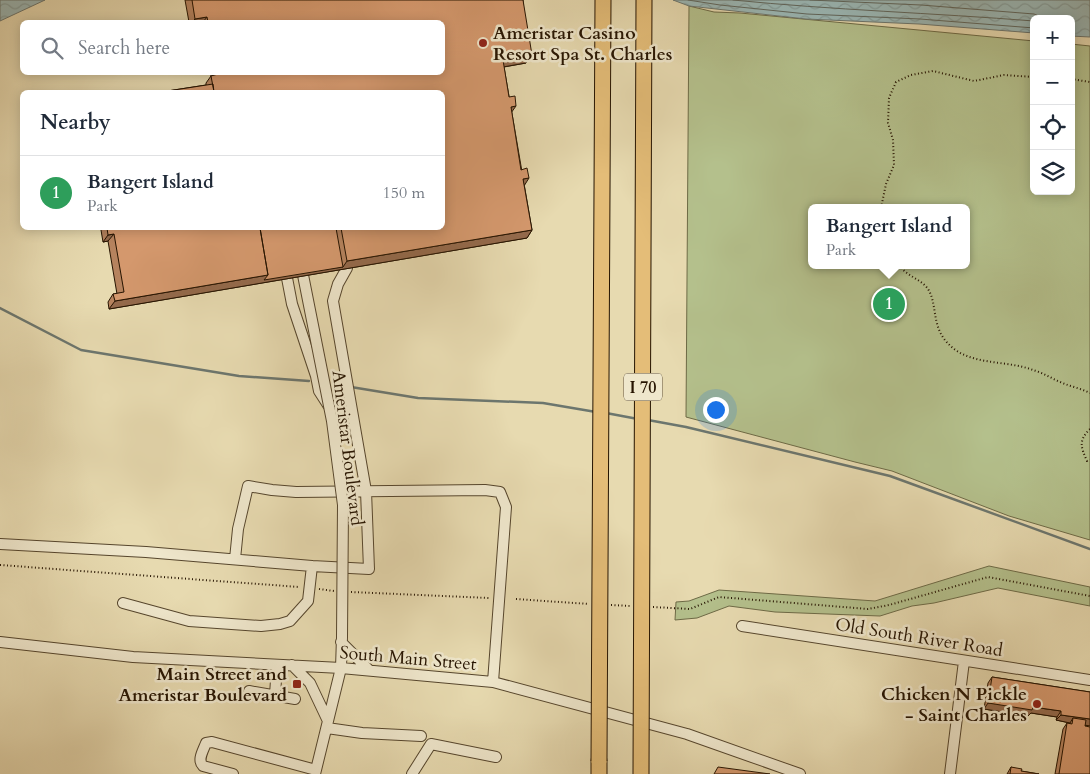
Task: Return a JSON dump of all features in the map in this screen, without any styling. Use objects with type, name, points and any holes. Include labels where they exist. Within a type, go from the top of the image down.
[{"type":"highway","name":"I 70","points":[[599,767],[603,0]]},
{"type":"highway","name":"I 70","points":[[641,774],[644,0]]},
{"type":"street","points":[[0,544],[235,558],[312,566],[369,569],[366,492],[333,300],[338,284],[347,268]]},
{"type":"street","name":"Ameristar Boulevard","points":[[303,275],[330,408],[343,505],[342,668],[316,772]]},
{"type":"street","points":[[287,278],[292,304],[320,391],[330,408]]},
{"type":"street","points":[[235,558],[238,530],[248,486],[296,492],[485,490],[500,492],[506,507],[493,682]]},
{"type":"street","points":[[123,603],[189,621],[262,626],[280,624],[290,620],[308,601],[312,566]]},
{"type":"street","name":"Old South River Road","points":[[742,626],[1090,680]]},
{"type":"street","points":[[342,640],[369,670]]},
{"type":"street","name":"South Main Street","points":[[0,642],[132,658],[342,668],[493,682],[687,734],[800,774]]},
{"type":"street","points":[[950,774],[964,660]]},
{"type":"street","points":[[274,695],[277,665]]},
{"type":"street","points":[[292,666],[310,683],[328,724],[362,733],[421,736]]},
{"type":"street","points":[[249,691],[295,699]]},
{"type":"street","points":[[233,774],[201,764],[200,760],[206,743],[212,742],[316,772]]},
{"type":"street","points":[[412,774],[431,744],[496,757]]},
{"type":"path","points":[[882,204],[886,184],[894,165],[893,140],[888,123],[889,98],[896,82],[911,74],[933,71],[974,81],[1004,75],[1030,77]]},
{"type":"path","points":[[1075,80],[1090,82]]},
{"type":"path","points":[[902,269],[929,290],[936,323],[945,340],[962,354],[986,362],[1013,364],[1034,370],[1064,384],[1090,393]]},
{"type":"path","points":[[1090,429],[1084,435],[1081,443],[1082,451],[1087,461],[1090,460]]},
{"type":"path","points":[[0,565],[343,592],[491,598]]},
{"type":"path","points":[[650,607],[690,609],[719,597],[868,609],[889,605],[988,577],[1090,596]]},
{"type":"path","points":[[516,599],[591,604]]},
{"type":"path","points":[[611,605],[631,606]]},
{"type":"green space","points":[[689,6],[714,12],[1030,41],[1030,195],[1075,195],[1075,44],[1090,46],[1090,540],[1009,516],[892,471],[686,417]]},
{"type":"green space","points":[[989,566],[1090,587],[1090,606],[998,588],[934,603],[912,606],[880,616],[775,612],[729,606],[697,618],[675,620],[676,602],[689,601],[719,590],[875,601]]},
{"type":"water","points":[[0,0],[45,0],[0,21]]},
{"type":"water","points":[[673,0],[1090,0],[1090,37],[1075,36],[1075,15],[1030,15],[1030,33],[919,24],[806,19],[689,6]]},
{"type":"building","points":[[192,0],[523,0],[532,55],[503,60],[509,97],[515,96],[516,106],[511,107],[521,170],[527,168],[529,178],[523,179],[532,230],[347,261],[341,230],[445,230],[445,90],[214,90],[211,76],[214,75],[445,75],[445,20],[208,20],[207,17],[195,19]]},
{"type":"building","points":[[213,84],[214,90],[174,90]]},
{"type":"building","points":[[107,230],[260,230],[268,275],[115,301],[113,294],[124,292],[114,234],[108,235]]},
{"type":"building","points":[[260,230],[336,230],[343,267],[264,280],[268,275]]},
{"type":"building","name":"Chicken N Pickle - Saint Charles","points":[[992,677],[1090,692],[1090,719],[1061,715],[1061,711],[1033,707],[1032,710],[988,703]]},
{"type":"building","name":"Chicken N Pickle - Saint Charles","points":[[1073,718],[1086,720],[1085,726],[1090,727],[1090,774],[1059,774],[1067,723],[1072,724]]},
{"type":"building","points":[[718,767],[770,774],[714,774]]},
{"type":"building","points":[[1011,767],[1022,769],[1021,771],[1039,774],[1010,774]]},
{"type":"waterway","points":[[0,308],[81,350],[239,376],[309,381]]},
{"type":"waterway","points":[[351,387],[418,398],[543,403],[596,412]]},
{"type":"waterway","points":[[606,413],[638,419]]},
{"type":"waterway","points":[[648,420],[686,427],[890,476],[1090,549]]},
{"type":"place","name":"Ameristar Casino Resort Spa St. Charles","points":[[483,43]]},
{"type":"place","name":"Bangert Island","points":[[889,304]]},
{"type":"place","name":"Main Street and Ameristar Boulevard","points":[[297,684]]},
{"type":"place","name":"Chicken N Pickle - Saint Charles","points":[[1037,704]]}]
